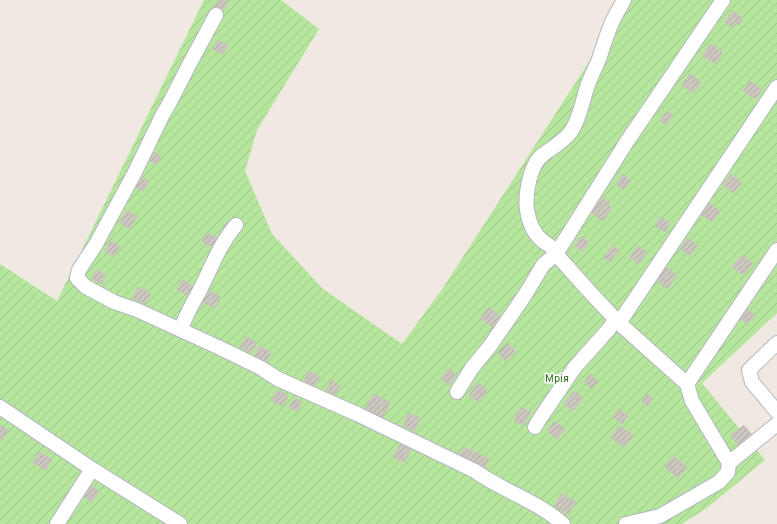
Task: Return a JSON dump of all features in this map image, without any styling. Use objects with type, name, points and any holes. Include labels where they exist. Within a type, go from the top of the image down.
[{"type":"street","points":[[624,0],[612,22],[588,87],[580,116],[571,131],[559,143],[536,161],[527,191],[529,221],[532,230],[536,235],[553,247],[556,254],[617,321],[687,384],[692,401],[729,463],[728,472],[719,482],[660,516],[626,524]]},
{"type":"street","points":[[457,392],[472,368],[490,346],[525,295],[543,265],[556,254],[626,143],[723,0]]},
{"type":"street","points":[[216,15],[169,104],[162,114],[134,174],[80,270],[77,278],[86,287],[114,302],[137,310],[181,330],[261,368],[278,379],[475,471],[488,481],[544,510],[563,524]]},
{"type":"street","points":[[535,427],[540,417],[583,356],[617,321],[777,87]]},
{"type":"street","points":[[181,330],[184,319],[219,250],[236,225]]},
{"type":"street","points":[[687,384],[777,250]]},
{"type":"street","points":[[777,343],[749,370],[752,382],[777,412]]},
{"type":"street","points":[[0,407],[92,469],[180,524]]},
{"type":"street","points":[[729,463],[777,424]]},
{"type":"street","points":[[57,524],[92,469]]},
{"type":"green space","name":"Мрія","points":[[204,0],[281,0],[319,29],[257,130],[245,171],[272,234],[323,289],[402,344],[443,288],[629,0],[777,0],[777,313],[702,383],[765,460],[708,507],[682,524],[0,524],[0,264],[57,301]]},
{"type":"building","points":[[218,0],[228,1],[221,14],[213,10]]},
{"type":"building","points":[[732,11],[743,18],[739,25],[735,22],[732,27],[725,22]]},
{"type":"building","points":[[217,40],[228,45],[223,54],[213,50]]},
{"type":"building","points":[[711,44],[723,52],[715,64],[702,55]]},
{"type":"building","points":[[690,74],[701,82],[693,93],[681,85]]},
{"type":"building","points":[[750,81],[762,90],[755,99],[743,91]]},
{"type":"building","points":[[667,111],[673,116],[666,125],[660,120]]},
{"type":"building","points":[[154,153],[161,156],[157,164],[150,161]]},
{"type":"building","points":[[623,174],[631,181],[623,190],[616,184]]},
{"type":"building","points":[[731,174],[742,183],[733,193],[723,184]]},
{"type":"building","points":[[140,177],[149,181],[143,191],[135,187]]},
{"type":"building","points":[[602,197],[610,203],[608,205],[612,208],[603,221],[591,212]]},
{"type":"building","points":[[708,202],[720,211],[712,222],[700,214]]},
{"type":"building","points":[[126,211],[137,216],[130,229],[120,223]]},
{"type":"building","points":[[660,217],[670,223],[665,232],[655,226]]},
{"type":"building","points":[[207,233],[218,238],[213,247],[202,242]]},
{"type":"building","points":[[580,237],[589,242],[583,251],[574,246]]},
{"type":"building","points":[[688,238],[698,246],[690,256],[680,249]]},
{"type":"building","points":[[110,241],[120,246],[114,256],[105,252]]},
{"type":"building","points":[[612,246],[619,250],[610,262],[604,258]]},
{"type":"building","points":[[638,246],[647,252],[639,264],[630,257]]},
{"type":"building","points":[[742,255],[753,263],[743,275],[732,267]]},
{"type":"building","points":[[666,267],[677,276],[667,289],[656,280]]},
{"type":"building","points":[[96,270],[106,275],[102,284],[92,279]]},
{"type":"building","points":[[182,280],[194,287],[189,296],[177,290]]},
{"type":"building","points":[[138,287],[151,293],[145,304],[133,298]]},
{"type":"building","points":[[207,290],[220,296],[215,308],[202,302]]},
{"type":"building","points":[[489,307],[500,316],[492,327],[480,318]]},
{"type":"building","points":[[746,308],[755,315],[748,324],[739,317]]},
{"type":"building","points":[[246,337],[257,343],[251,353],[240,347]]},
{"type":"building","points":[[508,343],[516,351],[506,362],[498,353]]},
{"type":"building","points":[[259,346],[271,352],[266,363],[254,357]]},
{"type":"building","points":[[448,369],[457,375],[449,385],[441,379]]},
{"type":"building","points":[[308,371],[320,376],[315,386],[304,381]]},
{"type":"building","points":[[590,374],[598,381],[591,388],[584,382]]},
{"type":"building","points":[[331,380],[340,385],[335,395],[326,391]]},
{"type":"building","points":[[476,383],[487,389],[480,402],[469,396]]},
{"type":"building","points":[[277,390],[288,395],[283,406],[272,401]]},
{"type":"building","points":[[574,391],[583,398],[573,411],[564,404]]},
{"type":"building","points":[[373,394],[390,402],[382,419],[365,410]]},
{"type":"building","points":[[647,394],[653,398],[648,406],[642,402]]},
{"type":"building","points":[[295,398],[302,403],[296,412],[289,407]]},
{"type":"building","points":[[521,407],[531,412],[524,425],[514,421]]},
{"type":"building","points":[[619,409],[628,416],[622,424],[613,417]]},
{"type":"building","points":[[408,413],[420,418],[415,431],[403,426]]},
{"type":"building","points":[[555,421],[565,429],[557,439],[547,431]]},
{"type":"building","points":[[0,425],[8,430],[2,440],[0,439]]},
{"type":"building","points":[[744,425],[752,435],[738,445],[731,435]]},
{"type":"building","points":[[619,426],[633,435],[625,447],[611,438]]},
{"type":"building","points":[[400,444],[411,450],[404,462],[393,457]]},
{"type":"building","points":[[464,447],[489,459],[484,470],[459,457]]},
{"type":"building","points":[[39,452],[52,459],[46,470],[33,463]]},
{"type":"building","points":[[673,456],[687,467],[678,478],[665,467]]},
{"type":"building","points":[[91,485],[99,491],[92,502],[83,496]]},
{"type":"building","points":[[561,494],[576,502],[568,515],[554,506]]}]
